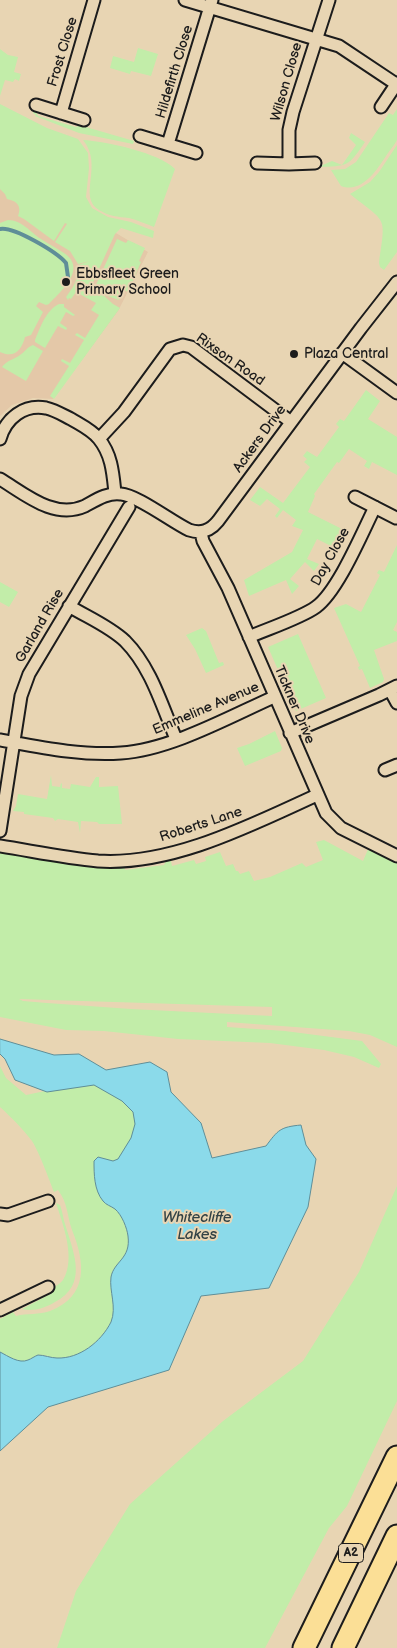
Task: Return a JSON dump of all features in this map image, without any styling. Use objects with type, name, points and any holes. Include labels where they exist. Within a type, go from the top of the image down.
[{"type":"highway","name":"A2","points":[[304,1648],[397,1457]]},
{"type":"highway","name":"A2","points":[[343,1648],[397,1536]]},
{"type":"street","name":"Frost Close","points":[[60,112],[94,0]]},
{"type":"street","points":[[185,0],[211,4],[339,46],[397,84],[381,107]]},
{"type":"street","name":"Wilson Close","points":[[289,164],[289,130],[328,0]]},
{"type":"street","name":"Hildefirth Close","points":[[168,144],[211,4]]},
{"type":"street","points":[[36,105],[84,120]]},
{"type":"street","points":[[140,136],[196,153]]},
{"type":"street","points":[[257,163],[289,164],[315,162]]},
{"type":"street","name":"Ackers Drive","points":[[201,532],[206,532],[215,524],[397,282]]},
{"type":"street","name":"Rixson Road","points":[[99,439],[124,412],[170,350],[183,345],[191,347],[291,422]]},
{"type":"street","points":[[342,353],[397,394]]},
{"type":"street","points":[[0,439],[6,425],[16,414],[24,410],[48,409],[61,414],[89,430],[99,439],[110,460],[115,493]]},
{"type":"street","points":[[0,479],[44,504],[62,510],[82,507],[115,493],[128,495],[185,528],[201,532]]},
{"type":"street","points":[[354,497],[396,518]]},
{"type":"street","name":"Garland Rise","points":[[0,831],[22,696],[29,674],[129,507]]},
{"type":"street","name":"Day Close","points":[[249,636],[313,609],[324,600],[338,580],[375,507]]},
{"type":"street","name":"Tickner Drive","points":[[201,532],[203,541],[224,579],[317,796],[328,816],[338,826],[397,856]]},
{"type":"street","points":[[69,606],[121,638],[139,657],[151,679],[176,739]]},
{"type":"street","points":[[290,733],[394,688],[397,702]]},
{"type":"street","name":"Emmeline Avenue","points":[[0,740],[83,752],[111,754],[146,749],[176,739],[274,697]]},
{"type":"street","points":[[385,770],[397,765]]},
{"type":"street","name":"Roberts Lane","points":[[0,846],[99,861],[137,859],[178,852],[211,841],[317,796]]},
{"type":"street","points":[[0,1214],[8,1215],[48,1200]]},
{"type":"street","points":[[0,1310],[48,1287]]},
{"type":"shaded area","name":"Ebbsfleet Green Primary School","points":[[0,183],[104,226],[148,252],[118,311],[53,399],[33,398],[12,405],[0,416]]},
{"type":"green space","points":[[138,48],[158,54],[151,76],[131,71],[130,74],[110,68],[113,56],[134,62]]},
{"type":"green space","points":[[0,49],[8,55],[18,57],[14,72],[21,74],[19,81],[15,79],[13,82],[5,80],[0,96]]},
{"type":"green space","points":[[0,104],[47,128],[78,139],[88,153],[89,168],[86,197],[92,208],[108,217],[131,222],[154,231],[153,238],[121,228],[115,234],[92,285],[94,289],[117,239],[126,243],[128,240],[145,248],[139,261],[141,262],[128,292],[124,290],[119,300],[102,294],[120,308],[54,399],[50,396],[69,366],[61,361],[62,359],[70,363],[84,340],[75,335],[77,333],[85,338],[99,315],[91,310],[96,303],[76,292],[71,299],[69,298],[68,300],[66,297],[78,276],[88,276],[88,274],[78,275],[78,265],[90,261],[78,264],[70,251],[55,242],[67,224],[65,223],[54,241],[18,216],[18,205],[14,201],[7,199],[0,189]]},
{"type":"green space","points":[[34,109],[38,116],[76,127],[82,124],[86,127],[134,141],[133,144],[79,133],[35,116],[33,113]]},
{"type":"green space","points":[[397,109],[397,140],[380,166],[363,183],[349,187],[341,186],[331,170],[345,169],[356,162],[389,113],[393,115]]},
{"type":"green space","points":[[351,133],[365,142],[351,161],[342,165],[356,145],[349,138]]},
{"type":"green space","points":[[83,140],[118,145],[145,153],[168,163],[175,169],[154,227],[132,219],[106,214],[93,204],[90,197],[91,160],[89,150]]},
{"type":"green space","points":[[397,145],[397,252],[384,270],[380,267],[379,263],[383,236],[381,221],[350,194],[370,182]]},
{"type":"green space","points":[[332,161],[342,165],[336,166],[318,167]]},
{"type":"green space","points":[[8,220],[22,224],[41,239],[64,253],[71,259],[73,273],[65,287],[49,304],[46,305],[39,302],[36,306],[43,312],[31,335],[25,337],[20,349],[14,353],[5,354],[0,352],[0,223]]},
{"type":"green space","points":[[59,304],[64,304],[64,307],[75,315],[73,316],[66,312],[60,323],[67,328],[66,330],[58,326],[45,348],[35,342],[35,340],[50,310]]},
{"type":"green space","points":[[33,345],[43,351],[26,381],[2,367],[6,363]]},
{"type":"green space","points":[[366,390],[380,401],[368,419],[397,437],[397,475],[372,462],[369,469],[364,466],[367,461],[349,449],[314,494],[315,496],[308,512],[342,529],[333,547],[317,539],[307,559],[319,564],[314,571],[305,562],[290,579],[299,586],[292,594],[286,580],[249,596],[244,580],[292,552],[303,530],[292,526],[296,520],[283,510],[277,518],[275,516],[280,509],[267,499],[260,506],[250,500],[260,487],[283,503],[310,467],[304,462],[307,459],[303,456],[307,451],[317,457],[339,427],[336,424],[340,419],[344,421]]},
{"type":"green space","points":[[397,545],[397,622],[393,630],[397,632],[397,641],[374,650],[384,679],[383,682],[370,688],[362,669],[359,670],[358,667],[360,666],[334,608],[346,604],[361,612],[380,575],[377,573],[379,570],[384,572]]},
{"type":"green space","points":[[0,582],[18,592],[9,607],[0,602]]},
{"type":"green space","points":[[202,628],[206,631],[219,663],[223,662],[224,665],[206,673],[186,635]]},
{"type":"green space","points":[[298,634],[326,698],[296,711],[268,647]]},
{"type":"green space","points":[[275,731],[282,748],[281,751],[245,766],[237,748]]},
{"type":"green space","points":[[51,775],[52,786],[60,787],[61,783],[62,788],[70,789],[71,784],[90,787],[96,777],[99,777],[99,787],[118,786],[122,824],[99,824],[97,822],[81,821],[80,833],[78,822],[58,819],[55,821],[53,818],[13,811],[18,794],[47,799]]},
{"type":"green space","points":[[324,840],[363,861],[369,847],[397,861],[397,1047],[370,1035],[349,1031],[227,1022],[227,1027],[285,1031],[362,1041],[381,1064],[379,1068],[354,1057],[324,1050],[270,1043],[178,1039],[104,1031],[66,1030],[0,1017],[0,851],[90,863],[94,868],[125,868],[125,870],[164,865],[168,857],[170,857],[172,866],[194,860],[196,864],[206,861],[205,857],[220,852],[226,866],[233,864],[236,871],[240,874],[249,871],[254,881],[270,877],[302,863],[306,867],[323,860],[316,842]],"holes":[[[19,999],[272,1007],[272,1016],[131,1009],[23,1001]]]},
{"type":"green space","points":[[0,1066],[6,1078],[26,1095],[150,1069],[175,1218],[115,1162],[98,1157],[94,1161],[94,1176],[100,1197],[115,1209],[122,1218],[128,1244],[125,1255],[115,1267],[111,1277],[113,1316],[111,1322],[101,1336],[88,1348],[65,1358],[38,1355],[21,1361],[0,1352],[0,1319],[13,1312],[16,1316],[42,1313],[63,1305],[72,1297],[78,1287],[81,1266],[80,1254],[70,1225],[66,1205],[61,1195],[58,1190],[54,1192],[32,1141],[0,1107]]},
{"type":"green space","points":[[397,1186],[397,1401],[347,1506],[329,1528],[265,1648],[57,1648],[76,1591],[130,1504],[223,1421],[303,1361],[359,1272]]},
{"type":"green space","points":[[56,1203],[60,1205],[75,1258],[75,1278],[72,1287],[55,1302],[39,1309],[22,1309],[52,1293],[51,1289],[63,1280],[67,1271],[67,1242]]},
{"type":"water","name":"Whitecliffe Lakes","points":[[0,1039],[54,1055],[79,1054],[106,1070],[150,1062],[167,1072],[171,1092],[201,1123],[212,1158],[266,1146],[280,1130],[301,1125],[306,1145],[316,1159],[308,1207],[269,1288],[201,1296],[169,1370],[48,1407],[0,1451],[0,1352],[21,1361],[38,1355],[57,1358],[73,1356],[95,1342],[111,1322],[113,1305],[111,1277],[115,1267],[125,1255],[128,1236],[120,1215],[100,1197],[94,1176],[94,1161],[98,1157],[113,1161],[118,1159],[131,1138],[135,1124],[133,1112],[122,1101],[94,1085],[47,1092],[15,1080],[5,1059],[0,1054]]},
{"type":"waterway","points":[[0,229],[15,232],[54,253],[66,263],[68,277]]},
{"type":"place","name":"Ebbsfleet Green Primary School","points":[[66,282]]},
{"type":"place","name":"Plaza Central","points":[[294,354]]}]
